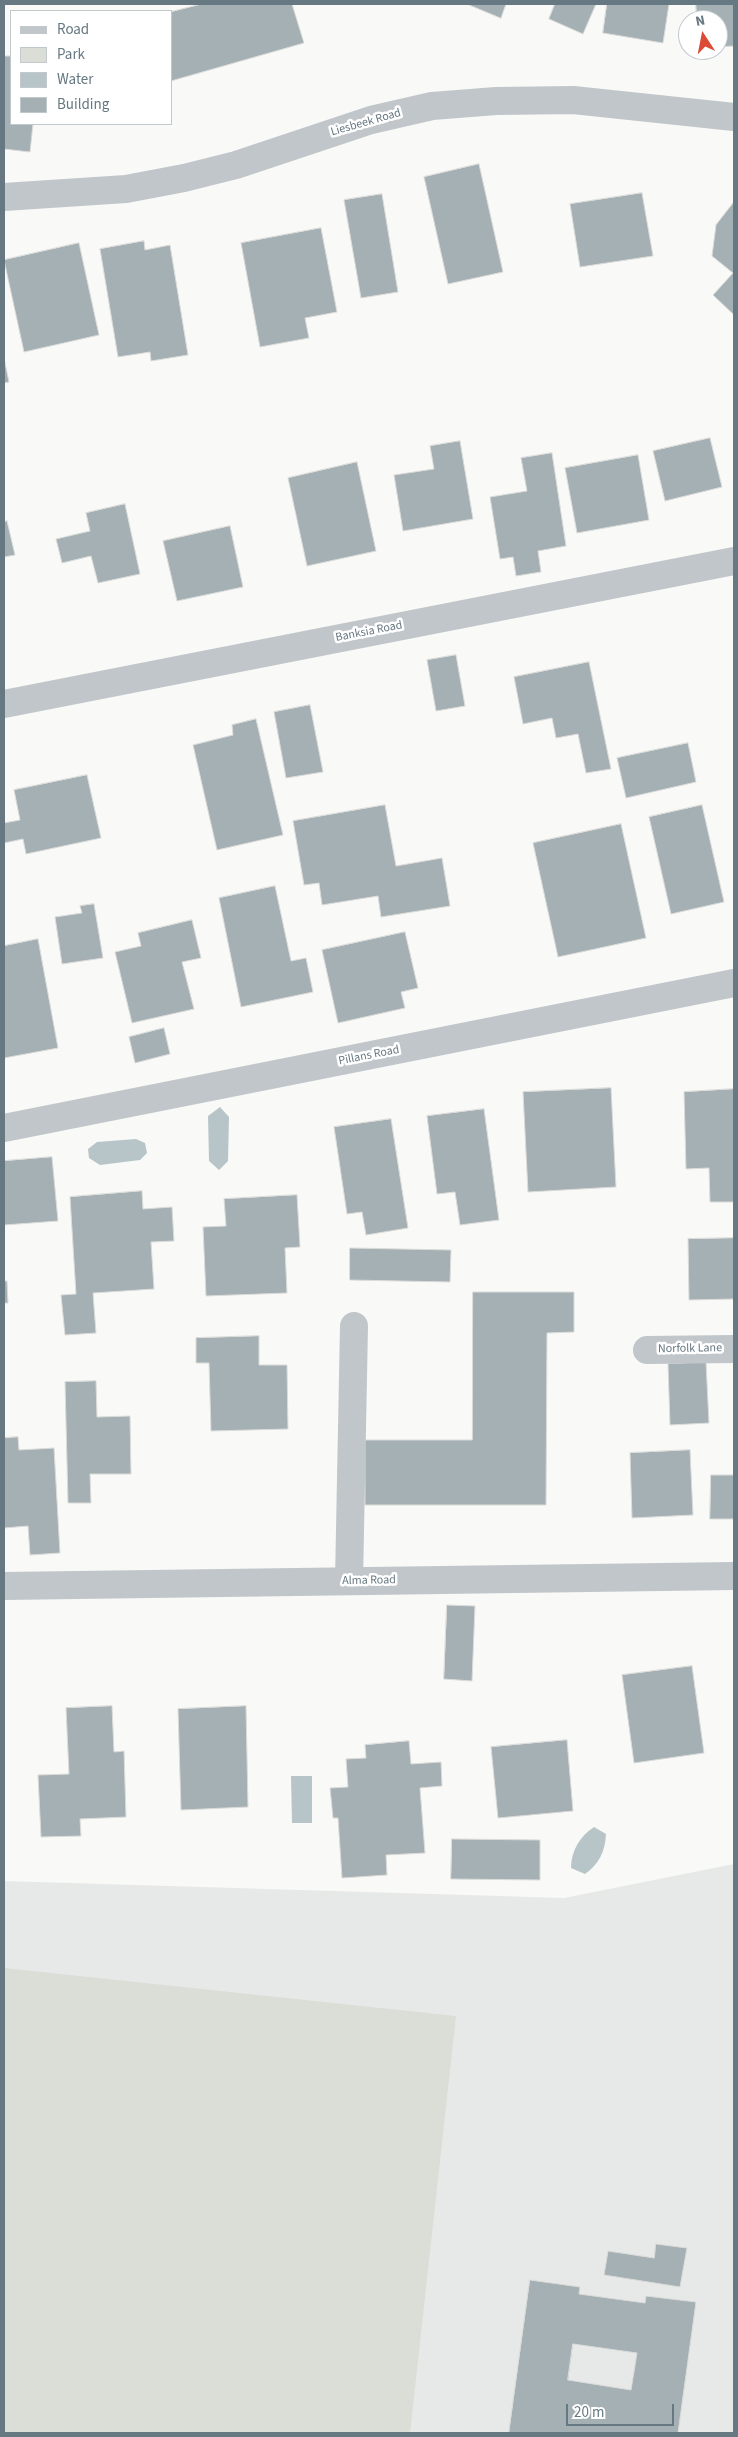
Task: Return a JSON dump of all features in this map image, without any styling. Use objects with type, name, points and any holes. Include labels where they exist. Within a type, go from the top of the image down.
[{"type":"street","name":"Liesbeek Road","points":[[4,197],[126,189],[184,178],[236,165],[370,120],[432,106],[496,101],[573,100],[734,117]]},
{"type":"street","name":"Banksia Road","points":[[4,704],[734,561]]},
{"type":"street","name":"Pillans Road","points":[[4,1128],[734,983]]},
{"type":"street","points":[[349,1581],[354,1326]]},
{"type":"street","name":"Norfolk Lane","points":[[647,1350],[734,1348]]},
{"type":"street","name":"Alma Road","points":[[4,1586],[734,1576]]},
{"type":"shaded area","points":[[734,1864],[734,2433],[4,2433],[4,1881],[564,1898]]},
{"type":"green space","points":[[4,1968],[456,2016],[410,2433],[4,2433]]},
{"type":"water","points":[[220,1107],[229,1117],[228,1161],[219,1170],[209,1161],[208,1116]]},
{"type":"water","points":[[136,1139],[145,1143],[147,1153],[140,1160],[100,1165],[89,1158],[88,1149],[97,1142]]},
{"type":"water","points":[[291,1776],[312,1776],[312,1823],[292,1823]]},
{"type":"water","points":[[594,1827],[606,1834],[604,1846],[598,1862],[585,1874],[571,1868],[571,1862],[577,1844]]},
{"type":"building","points":[[202,4],[292,4],[304,43],[172,81],[172,12]]},
{"type":"building","points":[[467,4],[506,4],[501,18]]},
{"type":"building","points":[[555,4],[596,4],[583,34],[549,19]]},
{"type":"building","points":[[607,4],[669,4],[663,43],[603,33]]},
{"type":"building","points":[[696,4],[734,4],[734,46],[728,46],[728,10],[696,10]]},
{"type":"building","points":[[4,56],[10,56],[10,125],[33,125],[30,152],[4,149]]},
{"type":"building","points":[[479,164],[503,272],[448,284],[424,177]]},
{"type":"building","points":[[642,193],[653,256],[580,267],[570,204]]},
{"type":"building","points":[[382,194],[398,292],[361,298],[344,200]]},
{"type":"building","points":[[734,202],[734,315],[713,295],[733,273],[712,256],[716,225]]},
{"type":"building","points":[[321,228],[337,312],[305,318],[309,338],[260,347],[241,243]]},
{"type":"building","points":[[144,241],[145,250],[170,245],[188,355],[151,361],[150,352],[118,357],[100,249]]},
{"type":"building","points":[[79,243],[99,335],[24,352],[4,260]]},
{"type":"building","points":[[4,358],[9,382],[4,383]]},
{"type":"building","points":[[710,438],[722,487],[665,501],[653,451]]},
{"type":"building","points":[[460,441],[473,519],[403,531],[394,475],[434,469],[430,446]]},
{"type":"building","points":[[552,453],[566,546],[538,551],[541,572],[516,576],[513,557],[500,559],[490,497],[527,491],[521,458]]},
{"type":"building","points":[[638,455],[649,520],[577,533],[565,468]]},
{"type":"building","points":[[357,462],[376,551],[307,566],[288,478]]},
{"type":"building","points":[[125,504],[140,574],[98,583],[91,556],[62,563],[56,539],[90,531],[86,513]]},
{"type":"building","points":[[7,521],[15,555],[4,557],[4,522]]},
{"type":"building","points":[[230,526],[243,587],[177,601],[163,541]]},
{"type":"building","points":[[456,655],[465,706],[436,711],[427,660]]},
{"type":"building","points":[[589,662],[611,769],[586,773],[578,734],[556,738],[552,718],[523,724],[514,677]]},
{"type":"building","points":[[310,705],[323,772],[286,778],[274,712]]},
{"type":"building","points":[[256,719],[283,835],[217,850],[193,745],[233,735],[232,725]]},
{"type":"building","points":[[688,743],[696,782],[626,798],[617,758]]},
{"type":"building","points":[[87,775],[101,838],[26,854],[23,839],[4,843],[4,823],[20,820],[14,790]]},
{"type":"building","points":[[385,805],[396,866],[442,858],[450,906],[381,917],[378,896],[322,905],[319,883],[304,885],[293,821]]},
{"type":"building","points":[[702,805],[724,902],[671,914],[649,817]]},
{"type":"building","points":[[621,824],[646,938],[558,957],[533,843]]},
{"type":"building","points":[[275,886],[291,961],[306,958],[313,992],[241,1007],[219,898]]},
{"type":"building","points":[[94,904],[103,958],[62,964],[55,917],[82,913],[80,906]]},
{"type":"building","points":[[192,920],[201,958],[182,962],[194,1009],[132,1023],[115,952],[141,946],[138,933]]},
{"type":"building","points":[[405,932],[418,988],[401,992],[405,1008],[338,1023],[322,950]]},
{"type":"building","points":[[38,939],[58,1048],[4,1058],[4,946]]},
{"type":"building","points":[[164,1028],[170,1054],[135,1063],[129,1037]]},
{"type":"building","points":[[611,1088],[616,1187],[528,1192],[523,1092]]},
{"type":"building","points":[[734,1089],[734,1202],[710,1202],[709,1168],[686,1169],[684,1092]]},
{"type":"building","points":[[484,1109],[499,1220],[460,1225],[455,1192],[437,1194],[427,1116]]},
{"type":"building","points":[[391,1119],[408,1228],[366,1235],[362,1212],[347,1214],[334,1127]]},
{"type":"building","points":[[52,1157],[58,1221],[4,1225],[4,1161]]},
{"type":"building","points":[[142,1191],[143,1209],[172,1207],[174,1241],[151,1242],[154,1289],[93,1293],[96,1333],[65,1335],[61,1295],[76,1294],[70,1197]]},
{"type":"building","points":[[297,1195],[300,1247],[285,1248],[287,1293],[206,1296],[203,1227],[226,1226],[224,1199]]},
{"type":"building","points":[[734,1238],[734,1299],[689,1300],[688,1239]]},
{"type":"building","points":[[350,1248],[451,1250],[450,1282],[350,1280]]},
{"type":"building","points":[[4,1281],[7,1281],[8,1303],[4,1303]]},
{"type":"building","points":[[473,1292],[574,1292],[574,1332],[547,1333],[546,1505],[365,1505],[365,1440],[472,1440]]},
{"type":"building","points":[[259,1336],[259,1365],[287,1365],[288,1429],[211,1431],[209,1363],[196,1363],[196,1338]]},
{"type":"building","points":[[706,1362],[709,1423],[670,1425],[668,1364]]},
{"type":"building","points":[[96,1381],[97,1417],[130,1416],[131,1474],[90,1474],[91,1503],[68,1503],[65,1382]]},
{"type":"building","points":[[18,1437],[19,1450],[54,1448],[60,1553],[30,1555],[28,1526],[4,1528],[4,1438]]},
{"type":"building","points":[[690,1450],[693,1515],[632,1518],[630,1453]]},
{"type":"building","points":[[711,1475],[734,1475],[734,1519],[710,1519]]},
{"type":"building","points":[[447,1605],[475,1606],[472,1681],[444,1679]]},
{"type":"building","points":[[692,1666],[704,1753],[634,1763],[622,1675]]},
{"type":"building","points":[[112,1706],[114,1752],[124,1751],[126,1817],[80,1819],[81,1836],[41,1837],[38,1775],[69,1774],[66,1708]]},
{"type":"building","points":[[246,1706],[248,1807],[181,1810],[178,1709]]},
{"type":"building","points":[[567,1740],[573,1811],[498,1818],[491,1747]]},
{"type":"building","points":[[409,1741],[411,1764],[441,1762],[442,1786],[420,1788],[425,1853],[386,1855],[387,1875],[342,1878],[338,1818],[333,1818],[330,1788],[348,1787],[346,1759],[366,1758],[365,1745]]},
{"type":"building","points":[[452,1839],[540,1840],[540,1880],[451,1879]]},
{"type":"building","points":[[656,2244],[687,2248],[680,2287],[604,2275],[608,2251],[654,2258]]},
{"type":"building","points":[[530,2280],[580,2287],[579,2294],[645,2303],[646,2296],[696,2302],[678,2433],[509,2433]],"holes":[[[573,2344],[637,2353],[631,2390],[568,2380]]]}]
